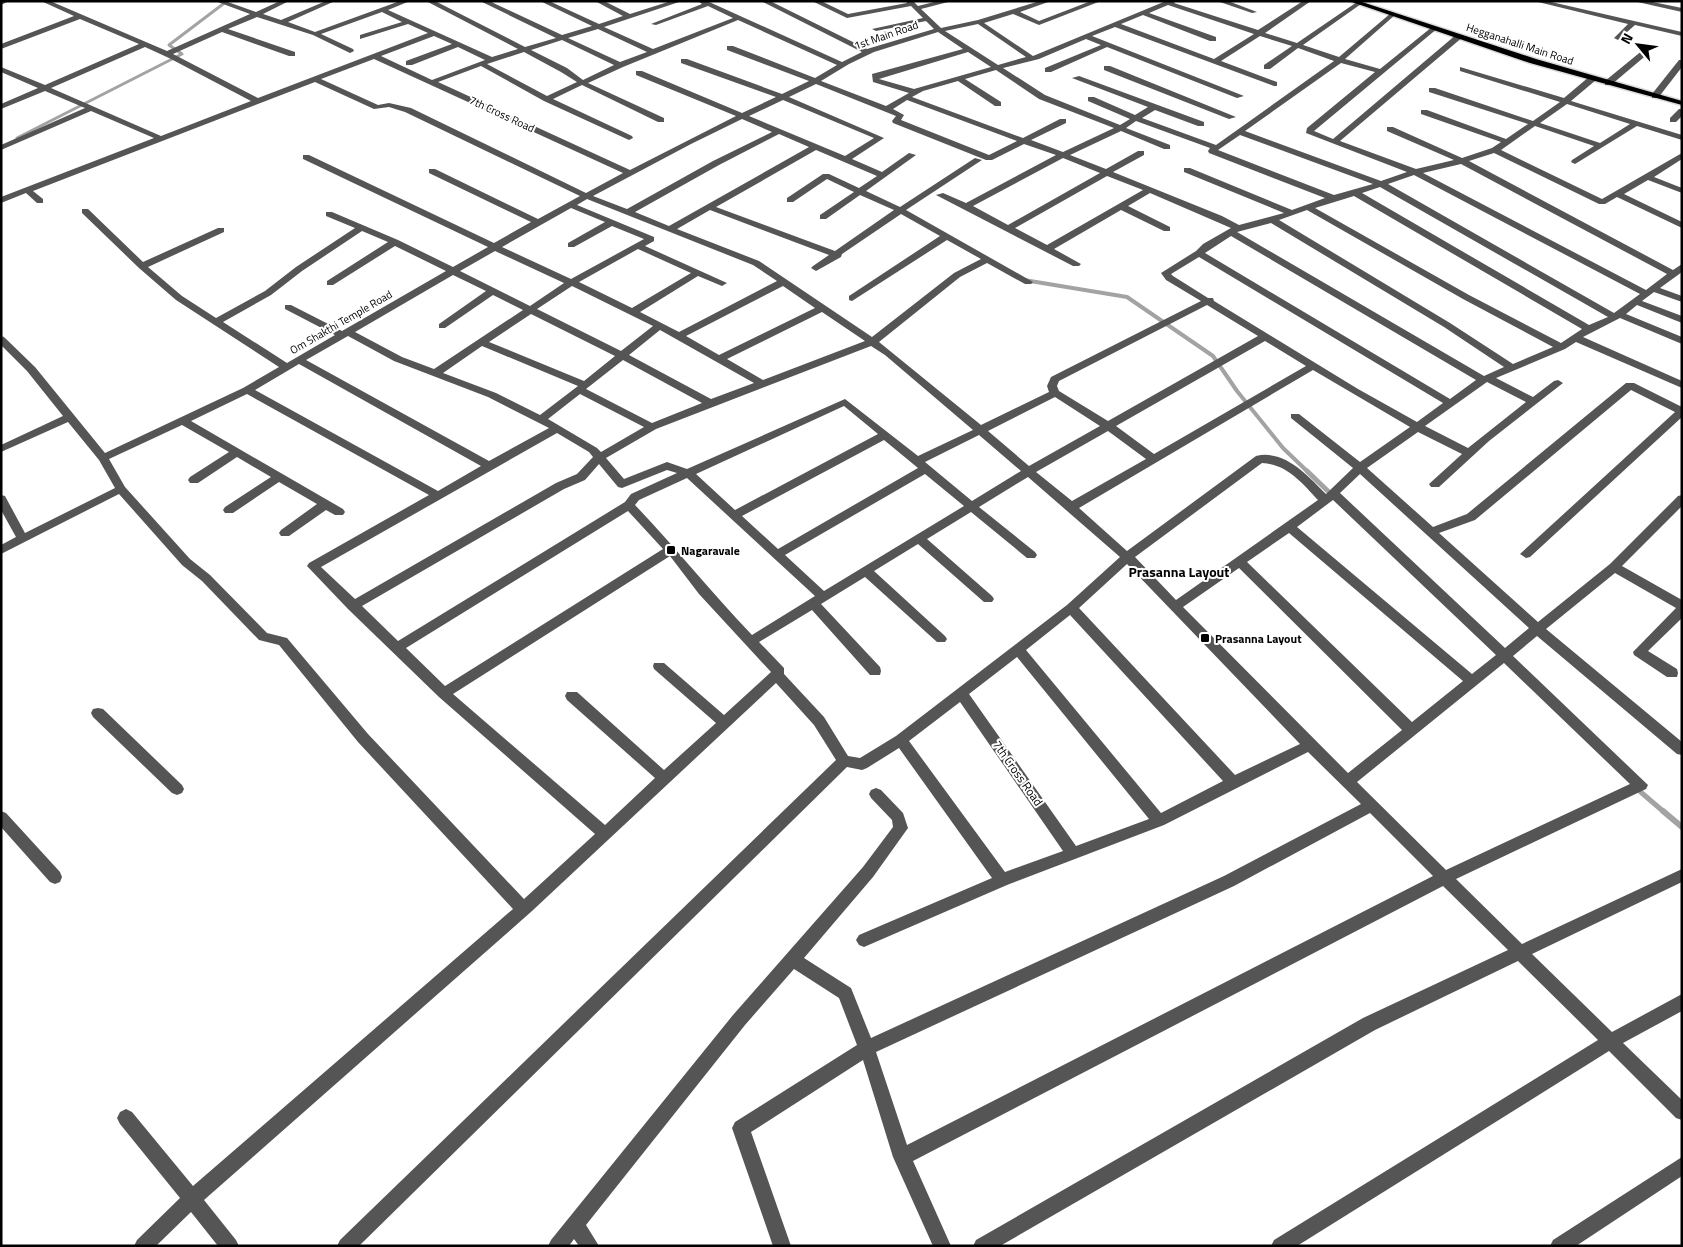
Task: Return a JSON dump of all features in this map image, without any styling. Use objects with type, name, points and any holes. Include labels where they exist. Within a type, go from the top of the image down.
[{"type":"main road","name":"Hegganahalli Main Road","points":[[1355,2],[1533,61],[1682,103]]},
{"type":"street","points":[[1,3],[6,1]]},
{"type":"street","points":[[44,1],[143,45],[174,54],[257,102]]},
{"type":"street","points":[[224,3],[235,1]]},
{"type":"street","points":[[174,54],[221,29],[286,1]]},
{"type":"street","points":[[280,23],[332,1]]},
{"type":"street","points":[[315,34],[407,1]]},
{"type":"street","points":[[429,1],[527,50],[582,82],[661,120]]},
{"type":"street","points":[[482,1],[620,65]]},
{"type":"street","points":[[543,1],[653,52]]},
{"type":"street","points":[[598,1],[630,17]]},
{"type":"street","points":[[653,1],[664,6]]},
{"type":"street","points":[[432,82],[492,60],[679,1]]},
{"type":"street","points":[[764,1],[868,52]]},
{"type":"street","points":[[815,1],[847,16],[949,1]]},
{"type":"street","points":[[1039,22],[1059,6],[1098,1]]},
{"type":"street","points":[[1220,1],[1254,12]]},
{"type":"street","points":[[1214,62],[1308,1]]},
{"type":"street","points":[[1537,1],[1682,34]]},
{"type":"street","points":[[1636,1],[1649,2],[1682,10]]},
{"type":"street","points":[[887,109],[914,92],[1032,58],[1171,2],[1258,34],[1382,72]]},
{"type":"street","points":[[1267,67],[1298,46],[1355,2]]},
{"type":"street","points":[[224,3],[315,34],[350,51]]},
{"type":"street","points":[[654,24],[704,3],[841,64]]},
{"type":"street","points":[[912,5],[939,30],[994,68],[1042,97],[1167,147]]},
{"type":"street","points":[[1059,6],[1082,18]]},
{"type":"street","name":"1st Main Road","points":[[586,196],[742,116],[814,82],[841,64],[868,52],[939,30],[1015,12],[1059,6]]},
{"type":"street","points":[[383,10],[492,60]]},
{"type":"street","points":[[1015,12],[1052,28]]},
{"type":"street","points":[[1143,13],[1213,39]]},
{"type":"street","points":[[1333,198],[1212,151],[1340,60],[1393,14]]},
{"type":"street","points":[[1,47],[78,17]]},
{"type":"street","points":[[547,99],[620,65],[738,18]]},
{"type":"street","points":[[876,29],[928,18]]},
{"type":"street","points":[[363,37],[408,22]]},
{"type":"street","points":[[979,22],[1032,58]]},
{"type":"street","points":[[1618,38],[1633,23]]},
{"type":"street","points":[[1114,24],[1274,84]]},
{"type":"street","points":[[1434,28],[1310,130],[1310,133],[1415,172],[1649,290],[1682,300]]},
{"type":"street","points":[[221,29],[292,54]]},
{"type":"street","points":[[1,200],[432,34]]},
{"type":"street","points":[[1334,142],[1460,36]]},
{"type":"street","points":[[1087,37],[1240,96]]},
{"type":"street","points":[[1,107],[143,45]]},
{"type":"street","points":[[409,63],[457,45]]},
{"type":"street","points":[[1048,70],[1106,45]]},
{"type":"street","points":[[1608,83],[1652,47]]},
{"type":"street","points":[[730,48],[887,109],[900,115],[896,121],[989,158],[1063,121]]},
{"type":"street","points":[[914,92],[876,80],[875,76],[968,50]]},
{"type":"street","points":[[1122,59],[1130,54]]},
{"type":"street","name":"7th Cross Road","points":[[374,56],[630,173]]},
{"type":"street","points":[[684,61],[783,97],[880,138],[847,158]]},
{"type":"street","points":[[1655,96],[1682,62]]},
{"type":"street","points":[[1114,63],[1107,68],[1232,117]]},
{"type":"street","points":[[482,64],[547,99],[629,138]]},
{"type":"street","points":[[1,69],[160,138]]},
{"type":"street","points":[[1462,69],[1682,138]]},
{"type":"street","points":[[639,73],[883,174]]},
{"type":"street","points":[[959,78],[998,104]]},
{"type":"street","points":[[1076,78],[1200,124]]},
{"type":"street","points":[[1470,453],[1414,427],[1264,337],[1210,300],[1166,274],[1175,266],[1234,230],[1272,220],[1290,212],[1309,208],[1333,198],[1355,193],[1415,172],[1462,161],[1495,150],[1565,102],[1593,78]]},
{"type":"street","points":[[316,80],[377,107],[389,105],[408,110],[586,196],[756,263],[889,353],[1029,471],[1127,557],[1310,745],[1682,1112]]},
{"type":"street","points":[[1432,90],[1602,146]]},
{"type":"street","points":[[905,97],[1107,172],[1234,230],[1485,379],[1532,401]]},
{"type":"street","points":[[1090,99],[1137,119],[1217,148]]},
{"type":"street","points":[[1,148],[84,106]]},
{"type":"street","points":[[966,206],[1063,155],[1119,129],[1154,107]]},
{"type":"street","points":[[1673,120],[1682,111]]},
{"type":"street","points":[[1424,112],[1508,142]]},
{"type":"street","points":[[1574,162],[1635,124]]},
{"type":"street","points":[[1390,129],[1462,161],[1672,273]]},
{"type":"street","points":[[627,213],[716,163],[780,131]]},
{"type":"street","points":[[1241,132],[1381,184],[1616,316],[1682,341]]},
{"type":"street","points":[[670,229],[817,146]]},
{"type":"street","points":[[1495,150],[1602,202],[1648,177],[1682,155]]},
{"type":"street","points":[[1009,228],[1141,153]]},
{"type":"street","points":[[823,217],[912,155]]},
{"type":"street","points":[[306,157],[375,194],[633,312],[761,383]]},
{"type":"street","points":[[816,268],[838,255],[900,210],[978,160]]},
{"type":"street","points":[[1187,170],[1290,212]]},
{"type":"street","points":[[432,171],[538,222]]},
{"type":"street","points":[[790,200],[826,176],[900,210],[944,237],[1028,282]]},
{"type":"street","points":[[1648,177],[1682,191]]},
{"type":"street","points":[[27,190],[40,201]]},
{"type":"street","points":[[1048,248],[1150,190]]},
{"type":"street","points":[[1355,193],[1589,329]]},
{"type":"street","points":[[1618,194],[1682,225]]},
{"type":"street","points":[[940,195],[966,206],[1076,264]]},
{"type":"street","name":"Om Shakthi Temple Road","points":[[103,458],[247,390],[288,368],[586,196]]},
{"type":"street","points":[[434,373],[570,283],[651,239],[571,205]]},
{"type":"street","points":[[1120,206],[1167,229]]},
{"type":"street","points":[[709,207],[838,255]]},
{"type":"street","points":[[1309,208],[1466,297],[1561,347]]},
{"type":"street","points":[[85,211],[142,266],[179,298],[288,368]]},
{"type":"street","points":[[329,214],[395,242],[710,403]]},
{"type":"street","points":[[1272,220],[1447,324],[1512,367]]},
{"type":"street","points":[[570,245],[610,223]]},
{"type":"street","points":[[215,322],[268,293],[299,269],[361,228]]},
{"type":"street","points":[[142,266],[221,230]]},
{"type":"street","points":[[852,298],[944,237]]},
{"type":"street","points":[[330,283],[395,242]]},
{"type":"street","points":[[638,246],[722,283]]},
{"type":"street","points":[[1199,253],[1450,403]]},
{"type":"street","points":[[352,606],[560,486],[581,477],[600,457],[652,427],[761,383],[872,342],[957,275],[986,260]]},
{"type":"street","points":[[1176,606],[1330,497],[1360,468],[1414,427],[1485,379],[1561,347],[1589,329],[1616,316],[1682,267]]},
{"type":"street","points":[[633,312],[698,273]]},
{"type":"street","points":[[679,336],[783,282]]},
{"type":"street","points":[[442,326],[492,291]]},
{"type":"street","points":[[1154,459],[1107,425],[1055,392],[1052,386],[1055,379],[1210,300]]},
{"type":"street","points":[[1634,301],[1682,320]]},
{"type":"street","points":[[288,307],[398,359],[492,395],[542,420],[593,450],[622,484],[667,466],[688,473],[776,555],[818,600],[875,671]]},
{"type":"street","points":[[719,359],[822,308]]},
{"type":"street","points":[[542,420],[659,326]]},
{"type":"street","points":[[751,640],[1029,471],[1264,337]]},
{"type":"street","points":[[1576,338],[1682,385]]},
{"type":"street","points":[[1,340],[31,369],[103,458],[121,489],[186,562],[206,578],[263,637],[283,641],[363,738],[523,909]]},
{"type":"street","points":[[480,342],[582,387],[652,427]]},
{"type":"street","points":[[300,360],[489,466]]},
{"type":"street","points":[[1071,507],[1313,366]]},
{"type":"street","points":[[1435,484],[1532,401],[1558,383]]},
{"type":"street","points":[[1431,532],[1471,517],[1630,385],[1682,411],[1526,554]]},
{"type":"street","points":[[247,390],[437,495]]},
{"type":"street","points":[[776,555],[978,429],[1055,392]]},
{"type":"street","points":[[398,647],[629,505],[635,497],[845,402],[1030,555]]},
{"type":"street","points":[[1295,416],[1360,468],[1538,628],[1682,750]]},
{"type":"street","points":[[1,449],[70,417]]},
{"type":"street","points":[[182,420],[339,512]]},
{"type":"street","points":[[557,428],[313,566],[352,606],[444,692],[604,834]]},
{"type":"street","points":[[734,515],[885,435]]},
{"type":"street","points":[[194,480],[237,452]]},
{"type":"street","points":[[629,505],[672,550],[703,591],[779,672],[778,676],[819,721],[844,761],[862,764],[901,740],[1071,608],[1127,557],[1260,459],[1272,458],[1285,462],[1330,497],[1502,658],[1635,788],[1444,878],[902,1157]]},
{"type":"street","points":[[229,510],[279,477]]},
{"type":"street","points":[[1,550],[121,489]]},
{"type":"street","points":[[1,499],[23,539]]},
{"type":"street","points":[[1347,782],[1471,680],[1502,658],[1614,567],[1682,499]]},
{"type":"street","points":[[285,533],[326,504]]},
{"type":"street","points":[[1289,527],[1471,680]]},
{"type":"street","points":[[919,538],[988,599]]},
{"type":"street","points":[[444,692],[672,550]]},
{"type":"street","points":[[1239,561],[1411,730]]},
{"type":"street","points":[[1614,567],[1682,606]]},
{"type":"street","points":[[866,571],[941,639]]},
{"type":"street","points":[[1071,608],[1233,782]]},
{"type":"street","points":[[1672,673],[1639,652],[1682,610]]},
{"type":"street","points":[[1018,649],[1160,821]]},
{"type":"street","points":[[659,666],[725,723]]},
{"type":"street","points":[[143,1246],[192,1199],[523,909],[778,676]]},
{"type":"street","name":"7th Cross Road","points":[[961,693],[1074,854]]},
{"type":"street","points":[[572,696],[664,779]]},
{"type":"street","points":[[98,713],[177,789]]},
{"type":"street","points":[[901,740],[1002,880]]},
{"type":"street","points":[[864,940],[1002,880],[1160,821],[1233,782],[1310,745]]},
{"type":"street","points":[[346,1246],[844,761]]},
{"type":"street","points":[[557,1246],[738,1020],[868,872],[901,828],[898,817],[876,794]]},
{"type":"street","points":[[782,1246],[741,1128],[868,1048],[1229,881],[1371,806]]},
{"type":"street","points":[[1,817],[55,877]]},
{"type":"street","points":[[982,1246],[1369,1024],[1682,874]]},
{"type":"street","points":[[793,959],[845,993],[868,1048],[902,1157],[942,1246]]},
{"type":"street","points":[[1280,1246],[1611,1041],[1682,1002]]},
{"type":"street","points":[[126,1118],[230,1246]]},
{"type":"street","points":[[1559,1246],[1682,1166]]},
{"type":"street","points":[[575,1225],[590,1246]]},
{"type":"waterway","points":[[17,138],[182,54],[169,45],[227,1]]},
{"type":"waterway","points":[[1024,280],[1127,297],[1213,356],[1237,391],[1283,448],[1308,472]]},
{"type":"waterway","points":[[1307,471],[1333,496]]},
{"type":"waterway","points":[[1636,788],[1664,812]]},
{"type":"waterway","points":[[1663,811],[1682,827]]},
{"type":"place","name":"Nagaravale","points":[[671,550]]},
{"type":"place","name":"Prasanna Layout","points":[[1205,638]]},
{"type":"district","name":"Prasanna Layout","points":[[1179,571]]}]
